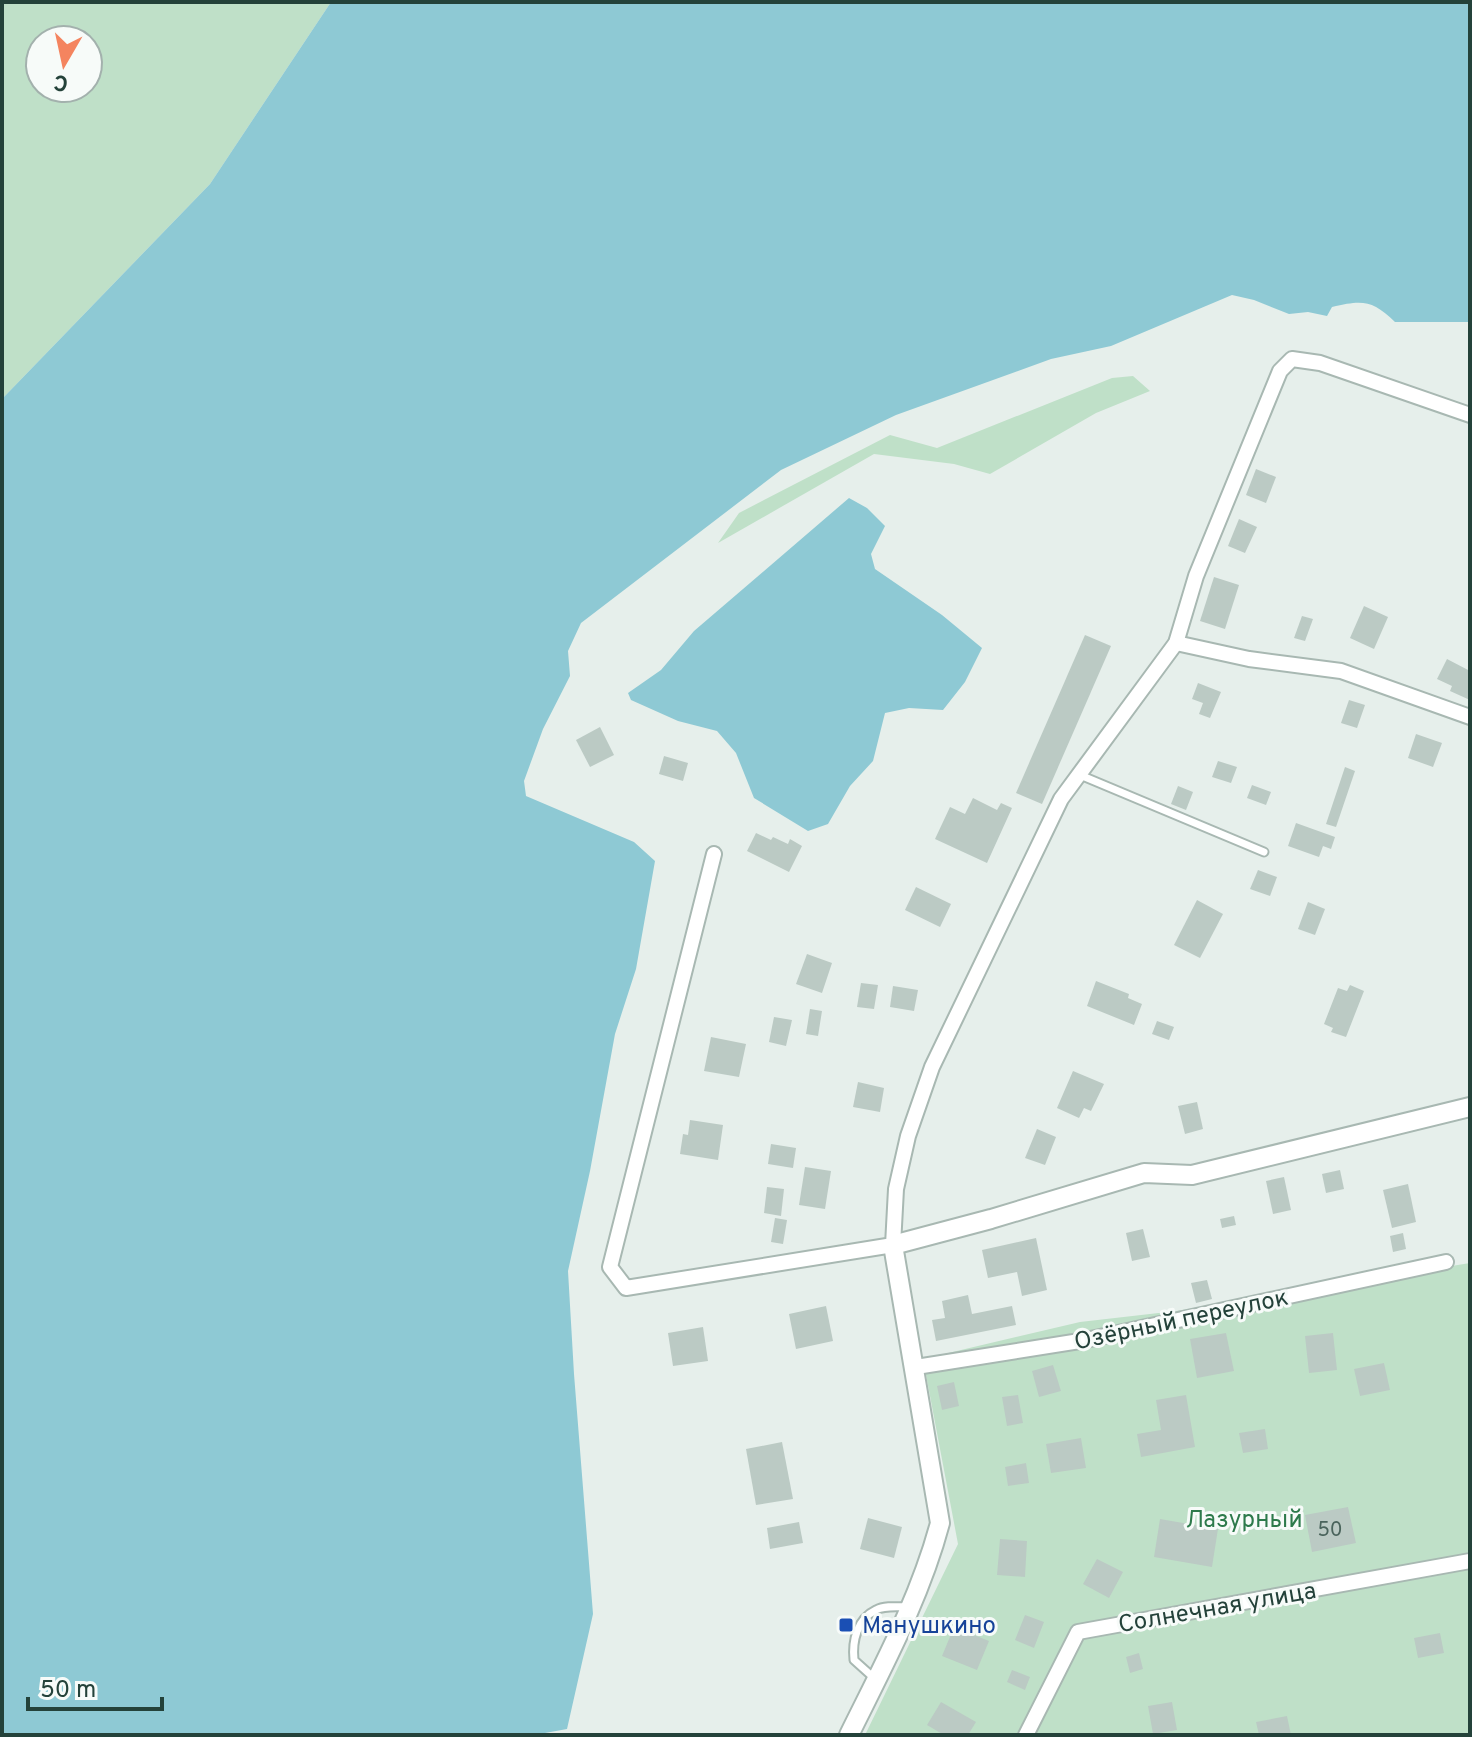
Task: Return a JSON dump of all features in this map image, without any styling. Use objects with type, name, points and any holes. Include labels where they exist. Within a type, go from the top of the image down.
[{"type":"street","points":[[849,1735],[911,1607],[928,1567],[940,1523],[893,1245],[896,1189],[908,1136],[932,1067],[1061,799],[1176,643],[1196,576],[1280,371],[1292,359],[1320,363],[1470,415]]},
{"type":"street","points":[[1176,643],[1249,659],[1341,671],[1470,717]]},
{"type":"street","points":[[714,854],[610,1267],[626,1288],[893,1245],[1144,1173],[1192,1175],[1470,1107]]},
{"type":"street","name":"Озёрный переулок","points":[[916,1367],[1086,1340],[1446,1262]]},
{"type":"street","name":"Солнечная улица","points":[[1026,1735],[1078,1632],[1470,1561]]},
{"type":"lane","points":[[1080,775],[1264,852]]},
{"type":"lane","points":[[876,1680],[854,1660],[852,1642],[863,1619],[878,1608],[911,1607]]},
{"type":"green space","points":[[2,2],[331,2],[210,184],[2,399]]},
{"type":"green space","points":[[1133,376],[1150,391],[1096,413],[990,474],[954,464],[874,454],[718,543],[739,513],[890,435],[937,448],[1112,378]]},
{"type":"green space","name":"Лазурный","points":[[1470,1263],[1470,1735],[865,1735],[958,1544],[923,1359],[1080,1322],[1176,1311]]},
{"type":"water","points":[[331,2],[1470,2],[1470,322],[1395,322],[1380,309],[1359,303],[1332,307],[1327,316],[1308,312],[1289,314],[1232,295],[1111,346],[1051,359],[896,415],[781,470],[581,623],[568,651],[570,676],[543,729],[524,781],[526,796],[634,842],[655,861],[636,969],[615,1034],[568,1271],[593,1614],[567,1729],[534,1735],[2,1735],[2,399],[210,184]]},
{"type":"water","points":[[849,498],[867,508],[885,526],[871,554],[875,569],[942,615],[982,648],[965,682],[943,710],[909,708],[885,713],[873,761],[850,786],[828,824],[808,831],[754,798],[736,753],[717,731],[678,721],[631,700],[628,693],[661,670],[694,631]]},
{"type":"building","points":[[1256,469],[1276,477],[1266,503],[1246,495]]},
{"type":"building","points":[[1239,519],[1257,527],[1245,553],[1228,546]]},
{"type":"building","points":[[1214,577],[1239,585],[1225,629],[1200,621]]},
{"type":"building","points":[[1364,606],[1388,617],[1374,649],[1350,638]]},
{"type":"building","points":[[1302,616],[1313,619],[1305,641],[1294,638]]},
{"type":"building","points":[[1085,635],[1111,646],[1042,804],[1016,793]]},
{"type":"building","points":[[1447,659],[1470,671],[1470,700],[1450,691],[1452,686],[1437,679]]},
{"type":"building","points":[[1198,683],[1221,692],[1210,718],[1199,714],[1203,703],[1192,699]]},
{"type":"building","points":[[1349,700],[1365,705],[1357,728],[1341,723]]},
{"type":"building","points":[[600,727],[614,755],[590,767],[576,740]]},
{"type":"building","points":[[1416,734],[1442,743],[1433,767],[1408,758]]},
{"type":"building","points":[[664,756],[688,763],[683,781],[659,774]]},
{"type":"building","points":[[1218,761],[1237,767],[1231,783],[1212,777]]},
{"type":"building","points":[[1345,767],[1355,771],[1336,827],[1326,824]]},
{"type":"building","points":[[1252,785],[1271,792],[1266,805],[1247,798]]},
{"type":"building","points":[[1178,786],[1193,792],[1186,810],[1171,804]]},
{"type":"building","points":[[973,798],[997,810],[1001,803],[1012,808],[987,863],[935,839],[950,807],[965,814]]},
{"type":"building","points":[[1296,823],[1335,837],[1331,849],[1323,846],[1319,857],[1288,846]]},
{"type":"building","points":[[756,833],[788,844],[790,839],[802,846],[789,872],[747,851]]},
{"type":"building","points":[[1258,870],[1277,877],[1270,896],[1250,889]]},
{"type":"building","points":[[916,887],[951,904],[940,927],[905,910]]},
{"type":"building","points":[[1197,900],[1223,914],[1200,958],[1174,945]]},
{"type":"building","points":[[1308,902],[1325,909],[1315,935],[1298,929]]},
{"type":"building","points":[[807,954],[832,963],[822,993],[796,984]]},
{"type":"building","points":[[1096,981],[1129,994],[1128,998],[1142,1004],[1134,1025],[1087,1006]]},
{"type":"building","points":[[861,983],[878,985],[874,1009],[857,1007]]},
{"type":"building","points":[[1350,985],[1364,991],[1346,1037],[1331,1032],[1333,1028],[1324,1024],[1338,988],[1347,991]]},
{"type":"building","points":[[893,986],[918,990],[914,1011],[890,1007]]},
{"type":"building","points":[[810,1009],[822,1011],[818,1036],[806,1034]]},
{"type":"building","points":[[774,1017],[792,1020],[786,1046],[769,1042]]},
{"type":"building","points":[[1157,1021],[1174,1027],[1169,1040],[1152,1034]]},
{"type":"building","points":[[711,1037],[746,1044],[739,1077],[704,1071]]},
{"type":"building","points":[[1073,1071],[1104,1084],[1091,1111],[1084,1108],[1079,1118],[1057,1108]]},
{"type":"building","points":[[858,1082],[884,1088],[880,1112],[853,1107]]},
{"type":"building","points":[[1197,1102],[1203,1129],[1185,1134],[1178,1106]]},
{"type":"building","points":[[690,1120],[723,1125],[718,1160],[680,1154],[683,1134],[688,1135]]},
{"type":"building","points":[[1037,1129],[1056,1137],[1045,1165],[1025,1158]]},
{"type":"building","points":[[771,1144],[796,1148],[793,1168],[768,1164]]},
{"type":"building","points":[[805,1167],[831,1171],[825,1209],[799,1205]]},
{"type":"building","points":[[1340,1170],[1344,1189],[1326,1193],[1322,1174]]},
{"type":"building","points":[[1284,1177],[1291,1210],[1273,1214],[1266,1181]]},
{"type":"building","points":[[1408,1184],[1416,1222],[1392,1228],[1383,1190]]},
{"type":"building","points":[[767,1187],[784,1189],[781,1216],[764,1213]]},
{"type":"building","points":[[1234,1216],[1236,1225],[1222,1228],[1220,1219]]},
{"type":"building","points":[[775,1218],[787,1220],[783,1244],[771,1242]]},
{"type":"building","points":[[1143,1229],[1150,1257],[1132,1261],[1126,1233]]},
{"type":"building","points":[[1403,1233],[1406,1249],[1393,1252],[1390,1236]]},
{"type":"building","points":[[1036,1238],[1047,1290],[1022,1296],[1017,1272],[988,1278],[982,1250]]},
{"type":"building","points":[[1207,1280],[1212,1299],[1196,1303],[1191,1283]]},
{"type":"building","points":[[968,1295],[972,1314],[1012,1306],[1016,1325],[936,1341],[932,1320],[945,1318],[942,1301]]},
{"type":"building","points":[[826,1306],[833,1341],[796,1349],[789,1314]]},
{"type":"building","points":[[703,1327],[708,1361],[673,1366],[668,1333]]},
{"type":"building","points":[[1226,1333],[1234,1371],[1197,1378],[1190,1339]]},
{"type":"building","points":[[1333,1333],[1337,1370],[1309,1373],[1305,1336]]},
{"type":"building","points":[[1384,1363],[1390,1390],[1360,1396],[1354,1369]]},
{"type":"building","points":[[1053,1365],[1061,1391],[1039,1397],[1032,1371]]},
{"type":"building","points":[[954,1382],[959,1406],[942,1410],[937,1386]]},
{"type":"building","points":[[1018,1395],[1023,1423],[1007,1426],[1002,1397]]},
{"type":"building","points":[[1186,1395],[1195,1447],[1141,1457],[1137,1434],[1161,1430],[1156,1400]]},
{"type":"building","points":[[1265,1429],[1268,1449],[1243,1453],[1239,1433]]},
{"type":"building","points":[[1081,1438],[1086,1468],[1051,1473],[1046,1444]]},
{"type":"building","points":[[782,1442],[793,1499],[756,1505],[746,1449]]},
{"type":"building","points":[[1026,1463],[1029,1483],[1008,1486],[1005,1467]]},
{"type":"building","points":[[1348,1507],[1356,1543],[1312,1552],[1305,1515]]},
{"type":"building","points":[[868,1518],[902,1527],[894,1558],[860,1549]]},
{"type":"building","points":[[1160,1519],[1218,1529],[1212,1567],[1154,1557]]},
{"type":"building","points":[[799,1522],[803,1543],[770,1549],[767,1528]]},
{"type":"building","points":[[1000,1539],[1027,1541],[1025,1577],[997,1575]]},
{"type":"building","points":[[1097,1559],[1123,1572],[1109,1598],[1083,1584]]},
{"type":"building","points":[[1025,1615],[1044,1622],[1034,1648],[1015,1640]]},
{"type":"building","points":[[954,1627],[989,1641],[977,1670],[942,1656]]},
{"type":"building","points":[[1440,1633],[1444,1653],[1418,1658],[1414,1638]]},
{"type":"building","points":[[1139,1653],[1143,1669],[1130,1673],[1126,1657]]},
{"type":"building","points":[[1012,1670],[1030,1677],[1025,1690],[1007,1682]]},
{"type":"building","points":[[941,1702],[976,1722],[968,1735],[944,1735],[927,1725]]},
{"type":"building","points":[[1172,1702],[1177,1730],[1153,1734],[1148,1706]]},
{"type":"building","points":[[1287,1716],[1291,1735],[1259,1735],[1256,1722]]},
{"type":"place","name":"Манушкино","points":[[846,1625]]}]
